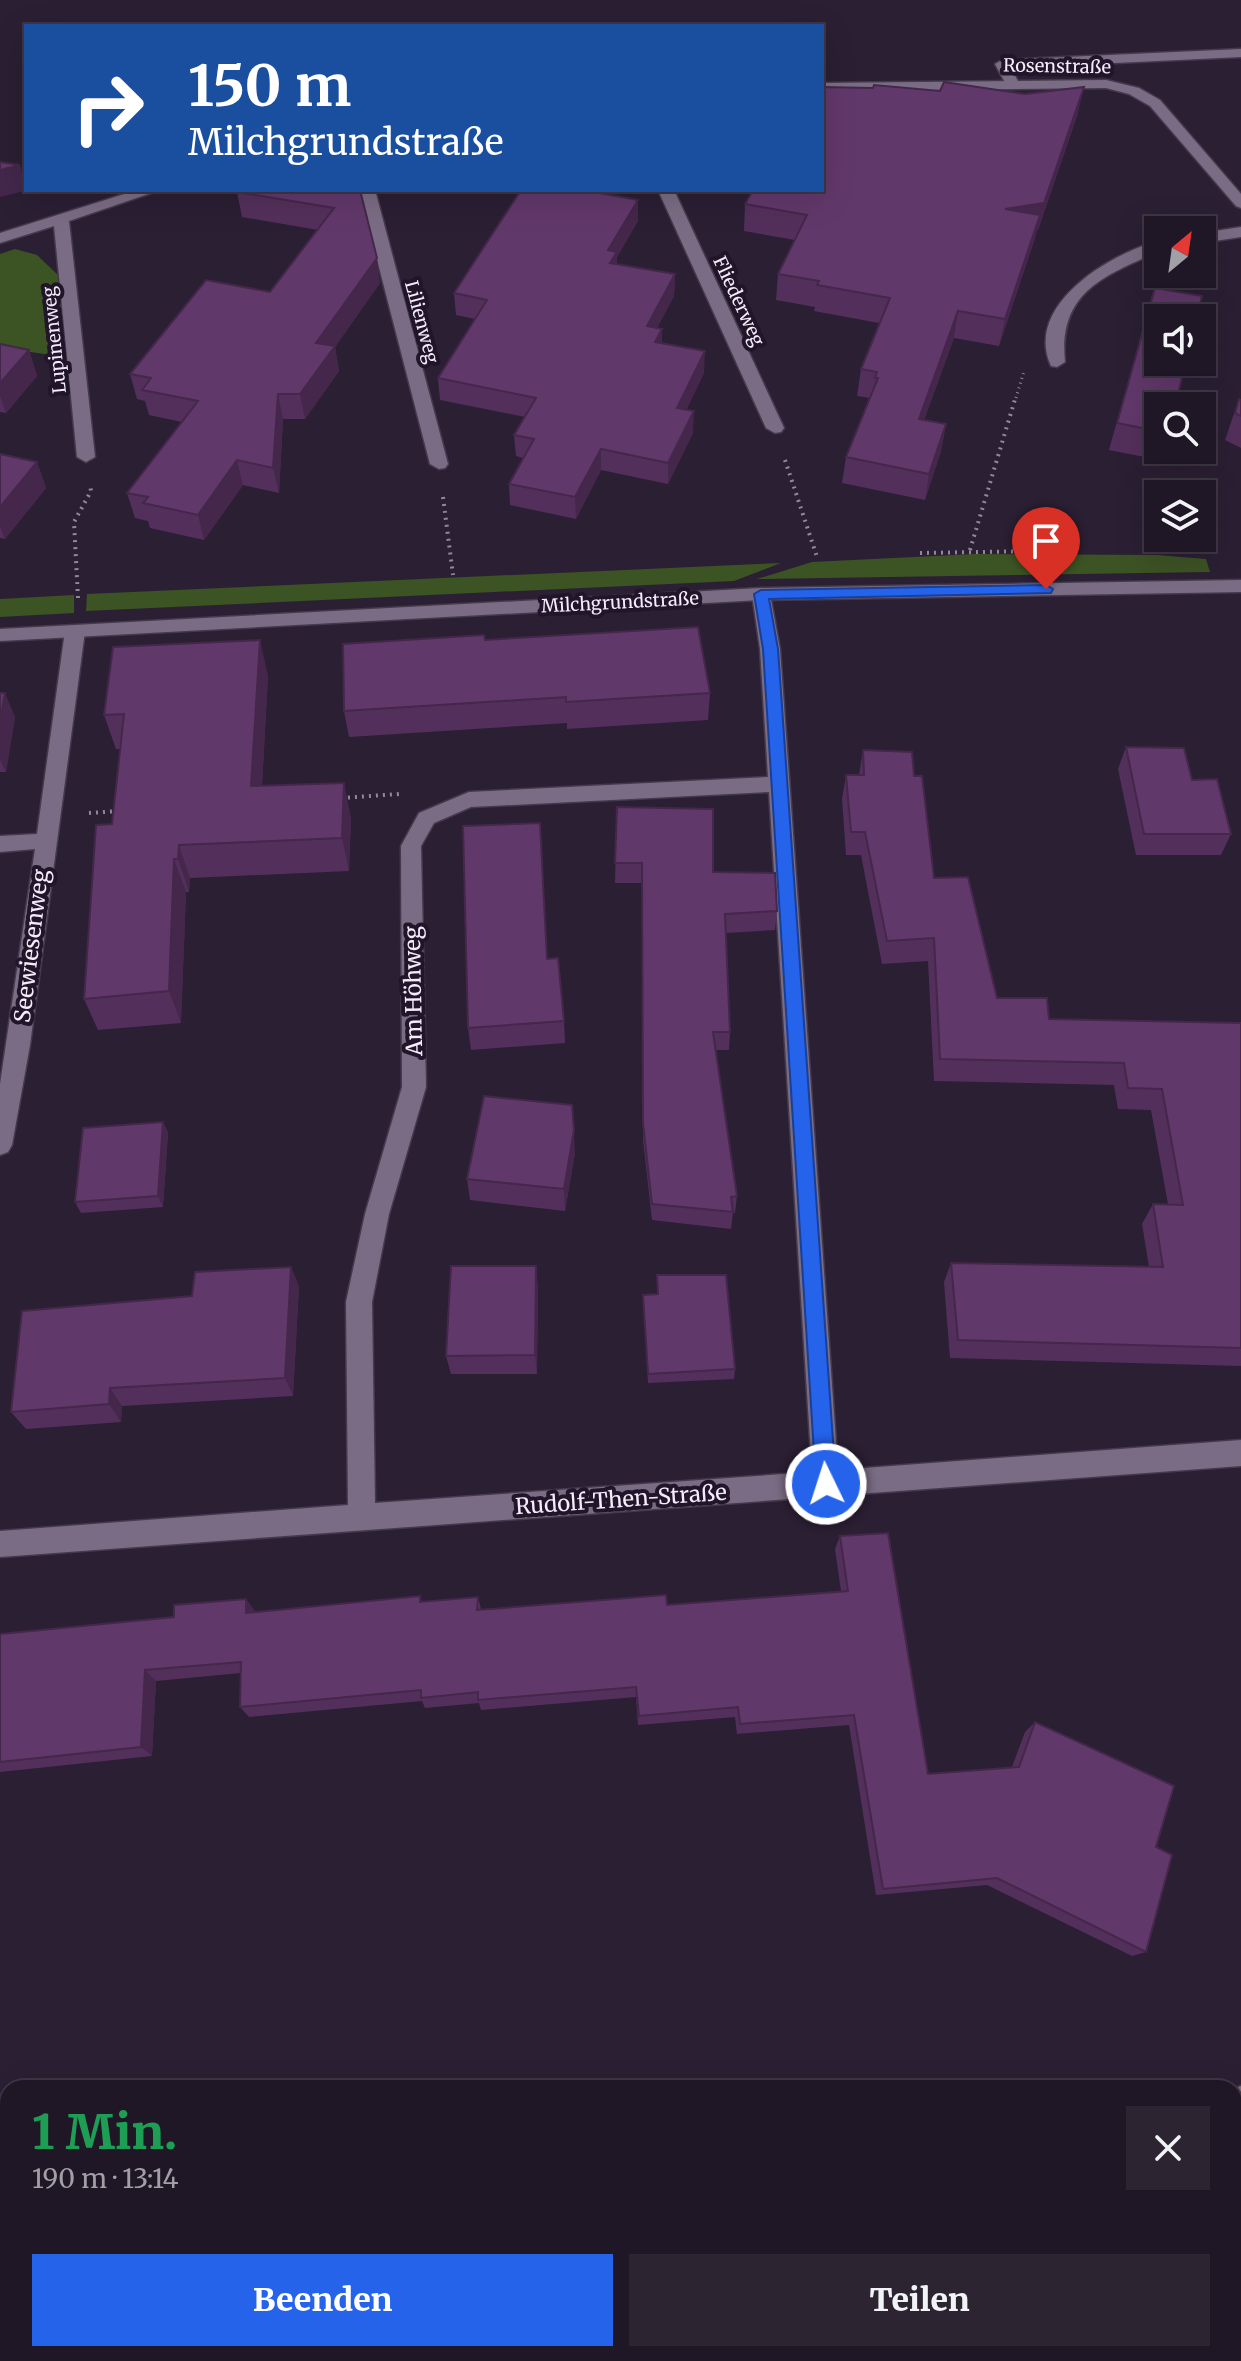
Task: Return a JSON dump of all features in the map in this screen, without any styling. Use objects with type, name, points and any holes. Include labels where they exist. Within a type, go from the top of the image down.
[{"type":"street","points":[[1013,85],[1002,64],[1241,53]]},
{"type":"street","name":"Rosenstraße","points":[[824,87],[1106,84],[1134,91],[1155,103],[1241,203]]},
{"type":"street","points":[[0,238],[146,192]]},
{"type":"street","name":"Lilienweg","points":[[368,192],[439,464]]},
{"type":"street","name":"Fliederweg","points":[[667,192],[775,428]]},
{"type":"street","name":"Lupinenweg","points":[[61,219],[86,457]]},
{"type":"street","points":[[1216,236],[1241,232]]},
{"type":"street","points":[[1057,362],[1052,342],[1067,300],[1106,269],[1144,252]]},
{"type":"street","name":"Milchgrundstraße","points":[[0,635],[761,594],[1240,589]]},
{"type":"street","points":[[761,594],[770,649],[826,1484]]},
{"type":"street","name":"Seewiesenweg","points":[[0,1145],[19,1045],[44,841],[75,631]]},
{"type":"street","name":"Am Höhweg","points":[[362,1518],[359,1302],[377,1214],[414,1087],[411,846],[426,818],[469,800],[779,784]]},
{"type":"street","name":"Seewiesenweg","points":[[0,844],[44,841]]},
{"type":"street","name":"Rudolf-Then-Straße","points":[[0,1544],[1241,1453]]},
{"type":"path","points":[[970,550],[1024,371],[1057,362]]},
{"type":"path","points":[[775,428],[817,558]]},
{"type":"path","points":[[79,592],[74,522],[91,491],[86,457]]},
{"type":"path","points":[[439,464],[453,575]]},
{"type":"path","points":[[340,798],[417,793],[444,811]]},
{"type":"path","points":[[48,815],[125,811]]},
{"type":"green space","points":[[15,249],[37,255],[60,277],[62,357],[0,347],[0,254]]},
{"type":"green space","points":[[975,554],[1157,555],[1206,559],[1210,572],[757,579],[812,562]]},
{"type":"green space","points":[[781,563],[734,581],[86,611],[87,594]]},
{"type":"green space","points":[[74,595],[74,613],[0,617],[0,599]]},
{"type":"building","points":[[944,82],[1025,94],[1084,87],[1044,203],[1005,209],[1040,215],[1005,319],[958,311],[919,419],[946,424],[929,474],[846,457],[878,378],[875,378],[877,372],[861,369],[890,298],[817,285],[819,281],[778,274],[807,215],[745,204],[752,192],[824,192],[824,87],[873,88],[874,85],[940,91]]},
{"type":"building","points":[[0,162],[20,165],[0,170]]},
{"type":"building","points":[[237,192],[360,192],[377,258],[316,343],[335,346],[300,394],[278,394],[273,468],[237,460],[198,515],[143,503],[148,497],[127,493],[198,401],[142,390],[151,378],[130,374],[206,280],[270,292],[334,208]]},
{"type":"building","points":[[520,192],[594,192],[638,200],[608,250],[617,252],[610,263],[675,274],[647,326],[662,329],[655,342],[705,351],[677,408],[694,411],[668,463],[601,449],[575,497],[509,484],[534,439],[514,435],[536,398],[438,378],[487,300],[454,293]]},
{"type":"building","points":[[1155,288],[1202,296],[1200,304],[1150,304]]},
{"type":"building","points":[[1144,327],[1144,376],[1182,376],[1178,392],[1144,392],[1144,428],[1117,423]]},
{"type":"building","points":[[0,344],[29,350],[0,383]]},
{"type":"building","points":[[1241,400],[1241,416],[1235,413]]},
{"type":"building","points":[[0,454],[37,462],[0,507]]},
{"type":"building","points":[[698,627],[710,693],[566,702],[566,697],[344,711],[343,644],[484,635],[485,640]]},
{"type":"building","points":[[260,640],[251,786],[344,783],[342,838],[179,845],[178,859],[174,859],[169,991],[84,999],[96,825],[112,824],[124,714],[104,715],[113,647]]},
{"type":"building","points":[[0,693],[5,693],[0,721]]},
{"type":"building","points":[[1126,747],[1184,748],[1192,780],[1217,779],[1231,834],[1144,834]]},
{"type":"building","points":[[863,750],[912,752],[914,776],[922,776],[934,878],[968,877],[997,998],[1047,998],[1049,1019],[1241,1023],[1241,1348],[958,1340],[951,1263],[1163,1267],[1153,1204],[1183,1205],[1162,1089],[1128,1088],[1124,1063],[940,1059],[934,938],[887,941],[865,832],[851,832],[846,775],[864,775]]},
{"type":"building","points":[[617,807],[713,809],[713,872],[775,873],[777,911],[725,914],[730,1032],[713,1032],[737,1196],[731,1197],[733,1212],[652,1204],[643,1123],[642,863],[615,863]]},
{"type":"building","points":[[540,823],[547,959],[558,958],[564,1021],[468,1028],[463,826]]},
{"type":"building","points":[[484,1096],[572,1105],[574,1130],[564,1189],[467,1179]]},
{"type":"building","points":[[163,1122],[158,1196],[75,1202],[83,1128]]},
{"type":"building","points":[[451,1266],[536,1266],[535,1355],[446,1356]]},
{"type":"building","points":[[291,1267],[285,1378],[110,1388],[109,1404],[11,1412],[22,1311],[192,1296],[195,1272]]},
{"type":"building","points":[[657,1275],[726,1275],[735,1369],[648,1374],[643,1295],[658,1294]]},
{"type":"building","points":[[888,1533],[928,1774],[1019,1767],[1035,1722],[1174,1786],[1156,1847],[1172,1855],[1146,1952],[997,1878],[883,1889],[854,1715],[740,1724],[738,1707],[639,1716],[636,1687],[478,1700],[478,1692],[421,1698],[421,1690],[240,1707],[241,1662],[145,1670],[141,1747],[0,1762],[0,1634],[174,1617],[174,1605],[246,1599],[246,1613],[420,1596],[420,1602],[478,1597],[477,1610],[666,1595],[667,1605],[848,1591],[840,1536]]},
{"type":"route","points":[[826,1484],[770,649],[761,594],[1046,589]]}]
